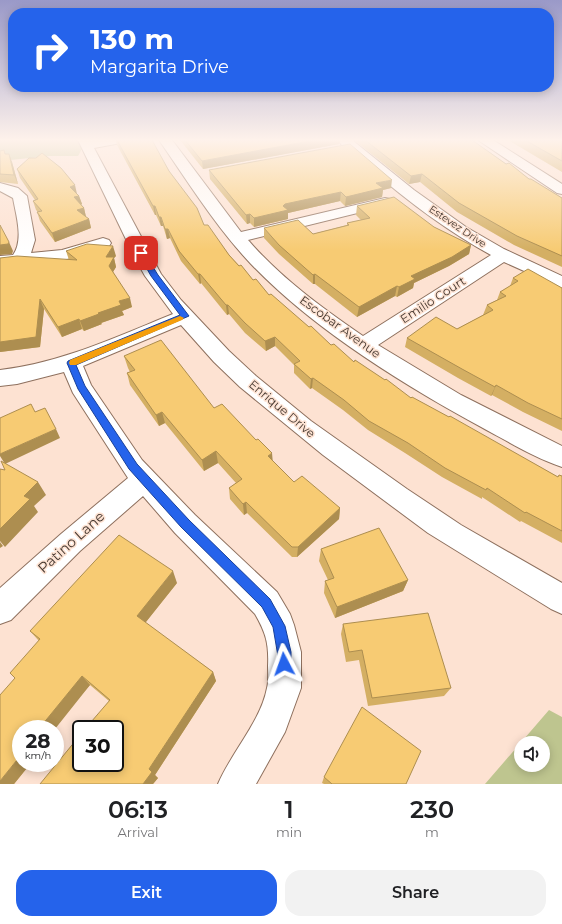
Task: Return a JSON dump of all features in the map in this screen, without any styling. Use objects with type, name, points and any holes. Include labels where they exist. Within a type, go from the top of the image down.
[{"type":"street","name":"Enrique Drive","points":[[103,177],[134,241],[154,276],[185,316],[220,354],[260,392],[315,438],[464,542],[562,599]]},
{"type":"street","name":"Escobar Avenue","points":[[199,177],[222,218],[238,238],[266,269],[297,296],[363,345],[469,411],[562,457]]},
{"type":"street","name":"Estevez Drive","points":[[387,177],[464,232],[504,255],[562,283]]},
{"type":"street","points":[[541,177],[562,190]]},
{"type":"street","points":[[0,187],[12,191],[20,196],[23,204],[23,216],[28,241],[25,250],[18,259]]},
{"type":"street","points":[[238,238],[413,195]]},
{"type":"street","points":[[0,261],[64,255],[103,243]]},
{"type":"street","name":"Emilio Court","points":[[363,345],[504,255]]},
{"type":"street","points":[[0,378],[18,376],[71,363],[185,316]]},
{"type":"street","points":[[71,363],[81,387],[133,466],[185,524],[266,603],[279,626],[284,652],[284,688],[273,720],[236,784]]},
{"type":"street","name":"Patino Lane","points":[[0,609],[42,568],[115,503],[145,479]]},
{"type":"green space","points":[[549,710],[562,717],[562,784],[485,784],[514,750],[514,772],[550,772],[550,736],[527,736]]},
{"type":"building","points":[[22,177],[68,177],[75,185],[70,187],[79,196],[74,197],[84,208],[77,210],[89,219],[52,233],[37,212],[42,211],[33,201],[38,199]]},
{"type":"building","points":[[137,177],[173,177],[197,208],[204,225],[208,225],[229,255],[239,266],[241,265],[253,280],[256,279],[269,295],[271,294],[309,327],[311,326],[331,345],[334,344],[354,362],[355,360],[385,380],[386,379],[411,398],[412,397],[449,417],[450,416],[558,477],[559,475],[562,476],[562,531],[526,512],[525,513],[487,488],[486,490],[445,468],[408,443],[369,421],[344,400],[313,378],[311,379],[294,364],[300,361],[275,337],[265,341],[228,305],[226,305],[179,251],[168,229],[165,229],[155,206],[153,206]]},
{"type":"building","points":[[214,177],[388,177],[392,180],[376,183],[383,188],[346,197],[341,192],[285,204],[283,206],[288,210],[254,218],[250,214],[246,215]]},
{"type":"building","points":[[425,177],[526,177],[531,179],[562,198],[562,256],[517,236],[459,203]]},
{"type":"building","points":[[394,197],[434,227],[471,245],[452,257],[411,276],[415,279],[399,287],[397,286],[359,307],[315,274],[313,275],[279,245],[264,228],[298,220],[313,234],[349,225],[347,223],[370,218],[357,206]]},
{"type":"building","points":[[0,225],[9,242],[8,244],[0,245]]},
{"type":"building","points":[[87,244],[113,246],[106,257],[114,257],[109,266],[130,298],[119,301],[121,305],[98,313],[99,314],[80,321],[79,319],[58,327],[40,299],[36,337],[0,342],[0,258],[17,256],[77,260],[66,251]]},
{"type":"building","points":[[528,269],[562,288],[562,419],[528,403],[496,385],[495,387],[407,338],[436,317],[457,329],[493,310],[487,305],[506,296],[500,292],[518,281],[513,278]]},
{"type":"building","points":[[161,340],[214,408],[222,404],[256,440],[258,439],[272,453],[268,456],[294,482],[302,476],[340,508],[298,547],[292,547],[246,502],[243,504],[229,488],[242,479],[216,451],[202,460],[162,412],[156,415],[127,373],[135,370],[124,356]]},
{"type":"building","points":[[31,404],[35,412],[45,408],[56,429],[0,454],[0,418]]},
{"type":"building","points":[[1,461],[38,482],[24,496],[30,499],[0,529],[0,469],[5,470]]},
{"type":"building","points":[[379,528],[408,580],[337,607],[325,581],[334,578],[321,549]]},
{"type":"building","points":[[119,535],[173,571],[137,616],[213,672],[149,769],[152,772],[143,784],[40,784],[50,772],[64,772],[64,755],[72,745],[72,772],[124,772],[124,720],[93,720],[110,700],[82,676],[46,720],[12,720],[12,766],[0,781],[0,695],[15,678],[10,673],[40,639],[30,631]]},
{"type":"building","points":[[428,613],[451,688],[372,698],[362,650],[349,652],[343,624]]},
{"type":"building","points":[[362,707],[421,751],[406,784],[332,784],[324,777]]},
{"type":"slow traffic","points":[[73,363],[96,352],[180,318]]},
{"type":"route","points":[[141,253],[154,276],[185,316],[71,363],[81,387],[133,466],[185,524],[266,603],[279,626],[284,652],[284,664]]}]
